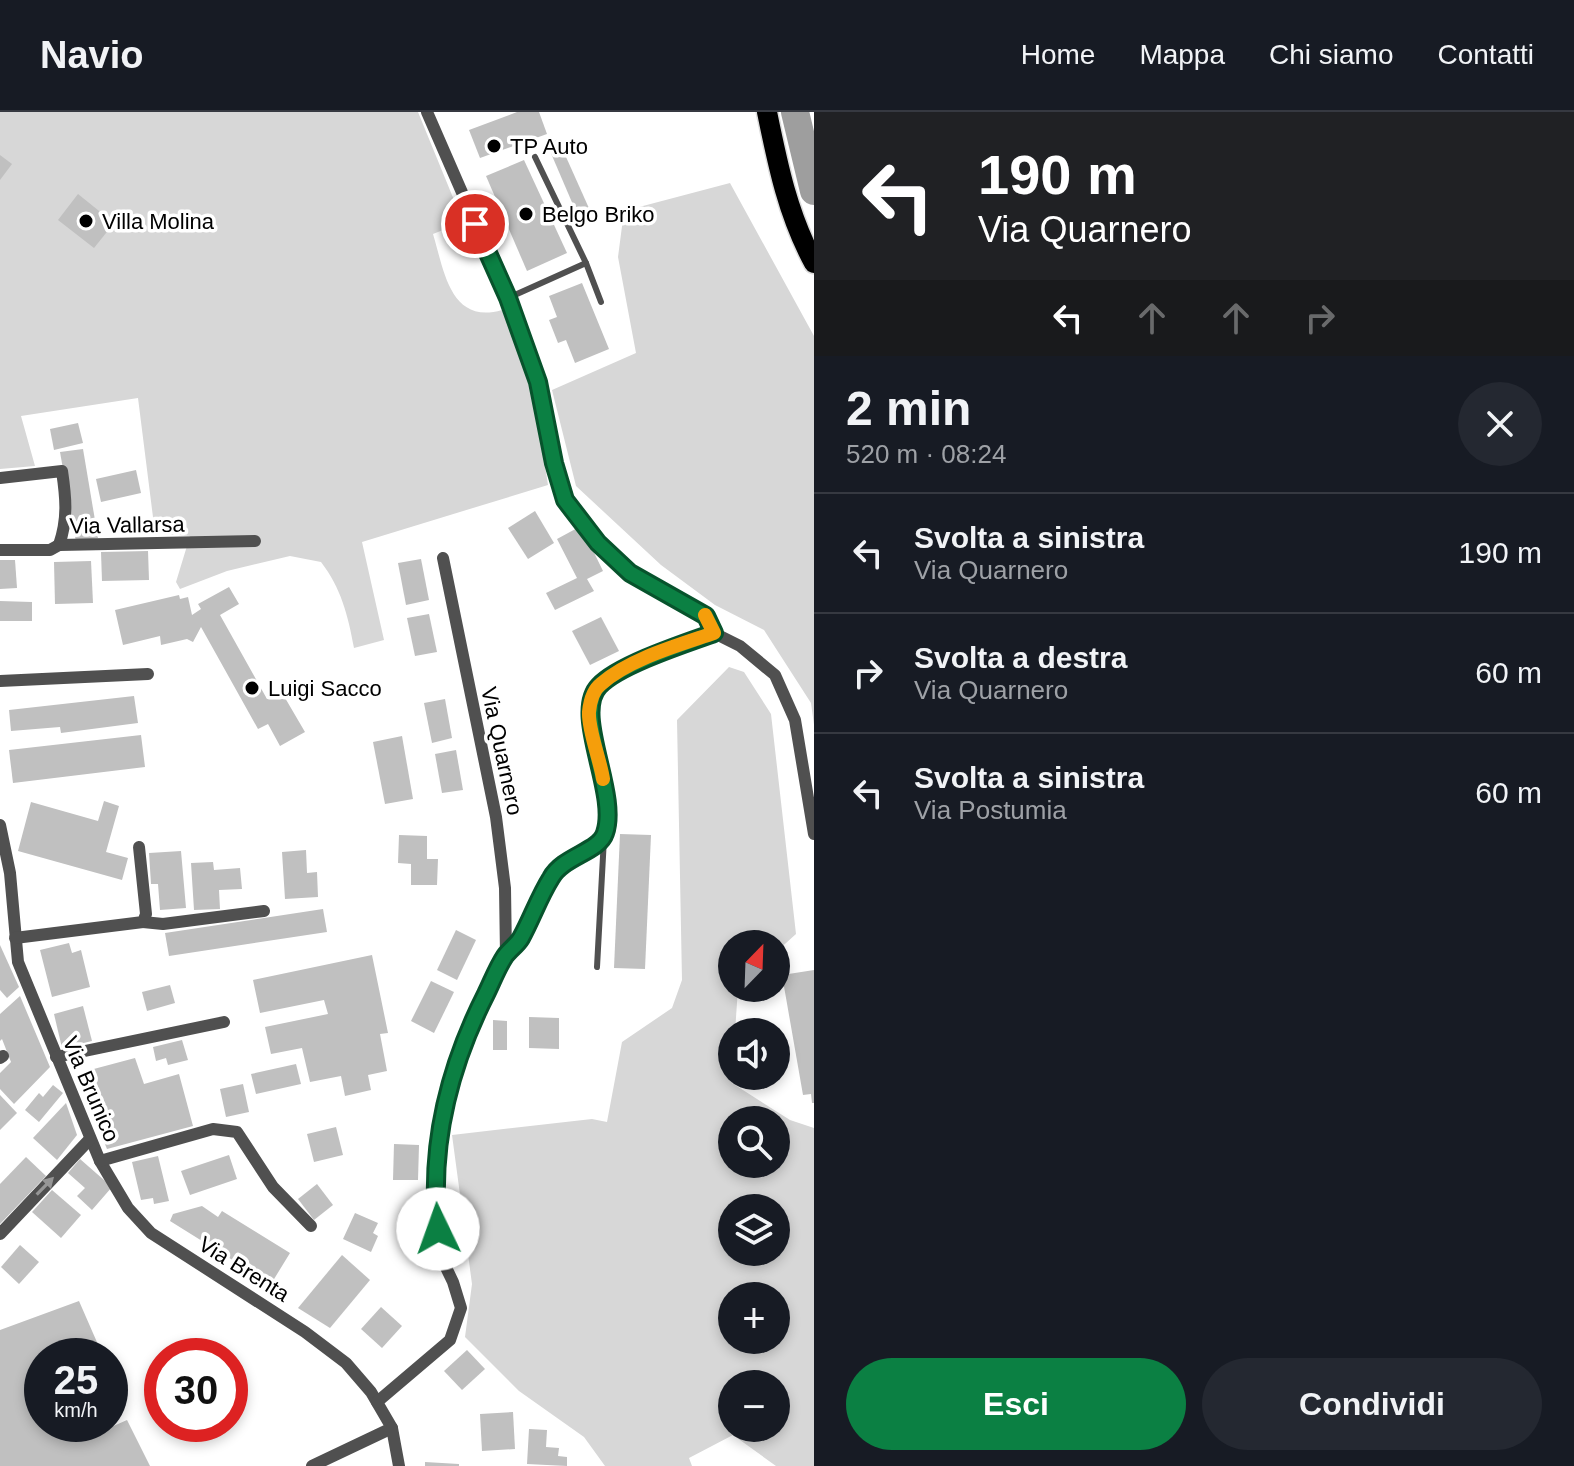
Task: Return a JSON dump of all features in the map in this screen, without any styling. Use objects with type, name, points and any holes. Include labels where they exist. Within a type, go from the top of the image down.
[{"type":"main road","points":[[767,112],[796,230],[814,263]]},
{"type":"street","points":[[427,112],[508,298],[538,382],[554,463],[565,500],[598,543],[630,573],[706,616],[714,633],[740,646],[775,675],[795,720],[814,834]]},
{"type":"street","points":[[0,478],[62,471],[67,501],[66,524],[59,545]]},
{"type":"street","name":"Via Vallarsa","points":[[0,550],[50,550],[59,545],[255,541]]},
{"type":"street","name":"Via Quarnero","points":[[443,558],[496,817],[505,888],[506,955]]},
{"type":"street","points":[[604,838],[609,819],[589,714],[592,696],[599,685],[627,668],[670,648],[714,633]]},
{"type":"street","points":[[0,681],[148,674]]},
{"type":"street","name":"Via Brunico","points":[[0,825],[10,873],[18,962],[100,1161],[213,1129],[237,1132],[273,1187],[311,1226]]},
{"type":"street","name":"Via Quarnero","points":[[377,1402],[450,1340],[461,1308],[440,1255],[435,1202],[439,1144],[452,1071],[469,1028],[506,955],[519,941],[552,875],[567,859],[604,838]]},
{"type":"street","points":[[139,847],[146,914],[143,922]]},
{"type":"street","points":[[15,938],[264,911]]},
{"type":"street","points":[[56,1057],[224,1022]]},
{"type":"street","points":[[0,1234],[90,1139]]},
{"type":"street","name":"Via Brenta","points":[[100,1161],[128,1208],[151,1233],[305,1332],[346,1363],[377,1402]]},
{"type":"street","points":[[377,1402],[392,1428],[399,1466]]},
{"type":"street","points":[[312,1466],[392,1428]]},
{"type":"lane","points":[[535,157],[586,263],[601,302]]},
{"type":"lane","points":[[508,298],[586,263]]},
{"type":"lane","points":[[597,967],[604,838]]},
{"type":"shaded area","points":[[0,112],[418,112],[463,222],[433,234],[446,278],[460,302],[471,310],[485,313],[502,310],[532,383],[548,485],[362,542],[384,640],[354,648],[343,602],[321,562],[290,556],[227,571],[180,589],[176,582],[190,536],[155,533],[138,398],[21,416],[35,466],[0,469]]},
{"type":"shaded area","points":[[730,183],[814,336],[814,725],[811,703],[764,630],[715,605],[661,565],[576,486],[552,390],[636,353],[618,257],[624,211]]},
{"type":"shaded area","points":[[729,667],[744,672],[771,714],[796,934],[790,939],[790,930],[718,930],[718,1002],[737,1002],[736,1018],[718,1018],[718,1090],[743,1090],[768,1106],[718,1106],[718,1178],[790,1178],[790,1120],[814,1128],[814,1466],[776,1466],[743,1442],[790,1442],[790,1370],[718,1370],[720,1442],[689,1458],[692,1466],[605,1466],[584,1437],[519,1391],[465,1337],[472,1284],[452,1135],[592,1119],[607,1122],[622,1042],[672,1008],[682,980],[677,720]]},
{"type":"building","name":"TP Auto","points":[[517,112],[539,112],[547,134],[480,158],[469,130]]},
{"type":"building","points":[[558,139],[592,215],[580,221],[547,144]]},
{"type":"building","points":[[0,155],[12,164],[0,180]]},
{"type":"building","name":"Belgo Briko","points":[[524,160],[567,253],[527,271],[486,176]]},
{"type":"building","name":"Villa Molina","points":[[78,194],[114,223],[94,248],[58,220]]},
{"type":"building","points":[[582,283],[609,349],[575,363],[566,340],[558,343],[549,320],[557,317],[549,296]]},
{"type":"building","points":[[78,423],[83,443],[54,450],[50,429]]},
{"type":"building","points":[[83,449],[98,538],[76,542],[60,452]]},
{"type":"building","points":[[136,470],[141,493],[101,502],[96,479]]},
{"type":"building","points":[[535,511],[554,543],[528,559],[508,528]]},
{"type":"building","points":[[581,526],[603,571],[587,579],[594,591],[555,610],[546,593],[577,578],[557,539]]},
{"type":"building","points":[[148,551],[149,580],[102,581],[101,552]]},
{"type":"building","points":[[421,559],[429,600],[406,605],[398,563]]},
{"type":"building","points":[[0,560],[15,560],[17,588],[0,589]]},
{"type":"building","points":[[91,561],[93,603],[55,604],[54,562]]},
{"type":"building","points":[[229,587],[239,604],[220,615],[267,699],[281,691],[305,732],[280,746],[268,724],[258,729],[201,627],[193,642],[187,639],[161,645],[160,636],[123,645],[115,610],[179,595],[180,599],[188,597],[192,615],[201,609],[198,604]]},
{"type":"building","points":[[0,601],[32,602],[32,621],[0,621]]},
{"type":"building","points":[[429,614],[437,652],[415,656],[407,618]]},
{"type":"building","points":[[601,617],[619,651],[590,665],[572,631]]},
{"type":"building","points":[[134,696],[138,723],[61,733],[60,727],[11,731],[9,710]]},
{"type":"building","points":[[445,699],[452,738],[432,743],[424,703]]},
{"type":"building","points":[[141,735],[145,767],[13,783],[9,750]]},
{"type":"building","points":[[402,736],[413,799],[385,804],[373,742]]},
{"type":"building","points":[[456,750],[463,790],[442,793],[435,754]]},
{"type":"building","points":[[104,801],[119,806],[106,852],[128,858],[122,880],[18,851],[31,802],[98,821]]},
{"type":"building","points":[[620,834],[651,835],[645,969],[614,968]]},
{"type":"building","points":[[399,835],[427,836],[427,859],[438,859],[437,885],[411,885],[411,864],[398,863]]},
{"type":"building","points":[[306,850],[307,873],[317,872],[318,897],[285,899],[282,852]]},
{"type":"building","points":[[181,851],[186,908],[160,910],[158,884],[151,884],[149,853]]},
{"type":"building","points":[[213,862],[214,870],[240,868],[242,889],[219,890],[220,909],[194,910],[191,863]]},
{"type":"building","points":[[323,909],[327,932],[169,956],[165,933]]},
{"type":"building","points":[[456,930],[476,940],[457,980],[437,970]]},
{"type":"building","points":[[69,943],[72,953],[81,950],[90,987],[52,997],[40,950]]},
{"type":"building","points":[[0,945],[19,987],[7,998],[0,990]]},
{"type":"building","points":[[372,955],[388,1033],[380,1034],[387,1071],[368,1075],[371,1090],[345,1096],[341,1076],[310,1082],[302,1048],[271,1054],[265,1027],[328,1014],[324,1000],[260,1013],[253,980]]},
{"type":"building","points":[[814,970],[814,1103],[811,1094],[803,1095],[787,1002],[790,1002],[790,974]]},
{"type":"building","points":[[431,981],[454,992],[434,1033],[411,1021]]},
{"type":"building","points":[[170,985],[175,1003],[147,1011],[142,992]]},
{"type":"building","points":[[20,996],[50,1067],[14,1104],[0,1089],[0,1073],[11,1062],[2,1039],[0,1041],[0,1014]]},
{"type":"building","points":[[83,1006],[92,1041],[62,1048],[54,1014]]},
{"type":"building","points":[[529,1017],[559,1018],[559,1049],[529,1048]]},
{"type":"building","points":[[493,1020],[507,1021],[507,1050],[493,1050]]},
{"type":"building","points":[[182,1040],[188,1060],[168,1065],[166,1058],[156,1061],[153,1047]]},
{"type":"building","points":[[135,1058],[144,1084],[179,1074],[193,1126],[107,1149],[92,1113],[99,1110],[90,1070]]},
{"type":"building","points":[[296,1064],[301,1084],[256,1094],[251,1074]]},
{"type":"building","points":[[243,1084],[249,1112],[226,1117],[220,1089]]},
{"type":"building","points":[[53,1085],[63,1093],[39,1122],[25,1110],[39,1093],[43,1097]]},
{"type":"building","points":[[0,1095],[17,1113],[0,1130]]},
{"type":"building","points":[[66,1103],[77,1135],[57,1160],[33,1138]]},
{"type":"building","points":[[336,1127],[343,1155],[314,1162],[307,1134]]},
{"type":"building","points":[[394,1144],[419,1145],[418,1180],[393,1180]]},
{"type":"building","points":[[229,1155],[237,1179],[190,1195],[181,1171]]},
{"type":"building","points":[[158,1156],[169,1201],[154,1204],[153,1198],[141,1200],[132,1162]]},
{"type":"building","points":[[26,1157],[46,1176],[0,1224],[0,1184]]},
{"type":"building","points":[[80,1159],[112,1187],[92,1210],[77,1196],[85,1188],[68,1173]]},
{"type":"building","points":[[317,1184],[333,1205],[314,1220],[298,1199]]},
{"type":"building","points":[[52,1190],[81,1215],[61,1238],[32,1212]]},
{"type":"building","points":[[202,1206],[218,1217],[222,1211],[290,1253],[271,1284],[170,1221],[173,1214]]},
{"type":"building","points":[[355,1213],[378,1223],[373,1233],[378,1236],[371,1252],[343,1239]]},
{"type":"building","points":[[20,1245],[39,1262],[19,1284],[1,1267]]},
{"type":"building","points":[[342,1255],[370,1280],[330,1328],[298,1308]]},
{"type":"building","points":[[79,1301],[95,1338],[24,1338],[24,1442],[128,1442],[128,1422],[150,1466],[0,1466],[0,1330]]},
{"type":"building","points":[[381,1307],[402,1326],[382,1348],[361,1329]]},
{"type":"building","points":[[467,1350],[485,1369],[462,1390],[444,1371]]},
{"type":"building","points":[[513,1412],[515,1449],[482,1451],[480,1414]]},
{"type":"building","points":[[529,1429],[547,1430],[546,1447],[559,1448],[558,1456],[567,1457],[567,1466],[527,1464]]},
{"type":"building","points":[[425,1462],[459,1464],[459,1466],[425,1466]]},
{"type":"waterway","points":[[795,112],[814,191]]},
{"type":"slow traffic","points":[[603,779],[589,714],[592,696],[599,685],[627,668],[670,648],[714,633],[705,615]]},
{"type":"place","name":"TP Auto","points":[[494,146]]},
{"type":"place","name":"Belgo Briko","points":[[526,214]]},
{"type":"place","name":"Villa Molina","points":[[86,221]]},
{"type":"place","name":"Luigi Sacco","points":[[252,688]]},
{"type":"route","points":[[438,1229],[435,1202],[439,1144],[452,1071],[469,1028],[506,955],[519,941],[552,875],[567,859],[604,838],[609,819],[589,714],[592,696],[599,685],[627,668],[670,648],[714,633],[706,616],[630,573],[598,543],[565,500],[554,463],[538,382],[508,298],[475,224]]}]
